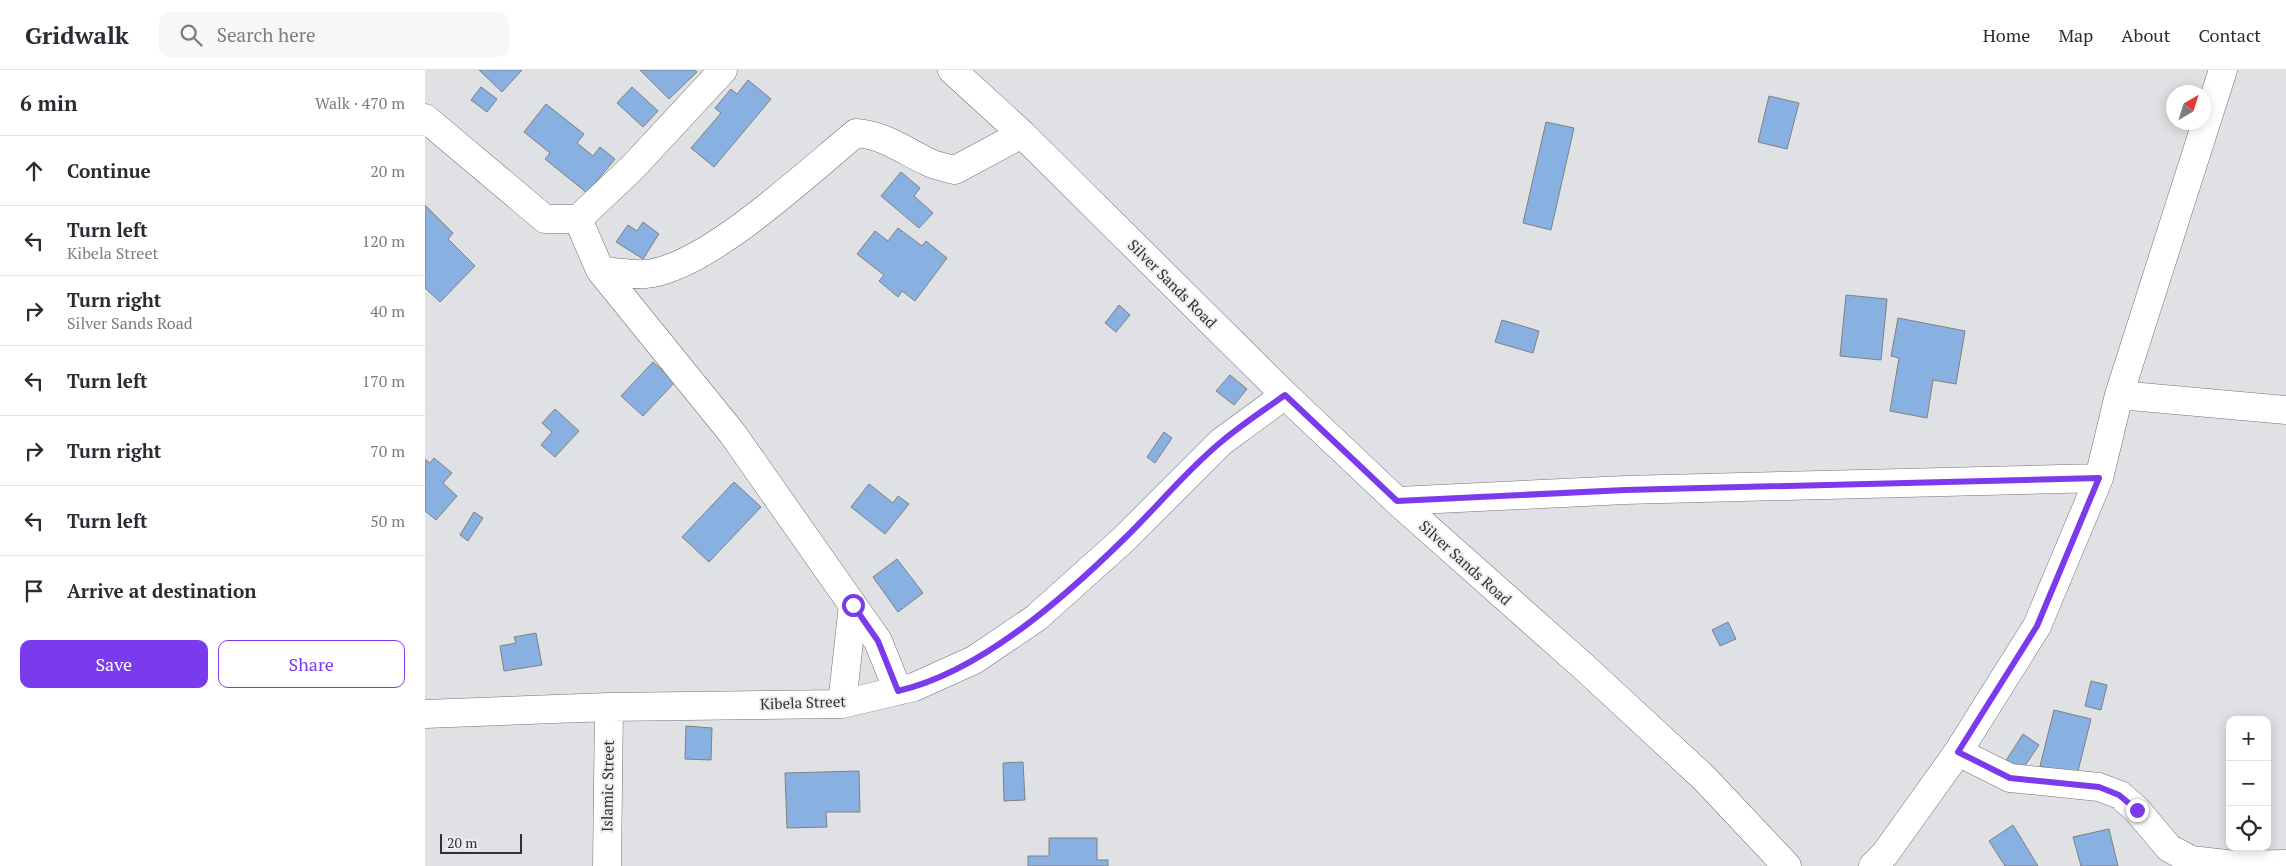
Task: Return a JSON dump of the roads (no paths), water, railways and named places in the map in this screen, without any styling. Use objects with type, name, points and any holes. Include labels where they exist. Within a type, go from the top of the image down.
[{"type":"street","points":[[425,118],[545,219],[578,219],[633,167],[723,70]]},
{"type":"street","name":"Silver Sands Road","points":[[952,70],[1022,134],[1285,395],[1397,501],[1584,667],[1704,778],[1787,866]]},
{"type":"street","points":[[1873,866],[1885,854],[1958,752],[2037,626],[2099,478],[2119,395],[2223,70]]},
{"type":"street","points":[[600,270],[646,274],[679,264],[708,250],[856,133],[872,134],[889,140],[930,163],[955,170],[1022,134]]},
{"type":"street","points":[[578,219],[600,270],[732,433],[878,641],[898,691]]},
{"type":"street","name":"Kibela Street","points":[[425,714],[609,707],[842,704],[914,687],[974,660],[1035,618],[1124,539],[1221,442],[1285,395]]},
{"type":"street","points":[[2119,395],[2286,410]]},
{"type":"street","points":[[1397,501],[1625,490],[2099,478]]},
{"type":"street","points":[[842,704],[853,605]]},
{"type":"street","name":"Islamic Street","points":[[607,866],[609,707]]},
{"type":"street","points":[[1958,752],[2010,778],[2099,787],[2119,795],[2137,810],[2169,848],[2191,860],[2235,865],[2286,864]]}]
